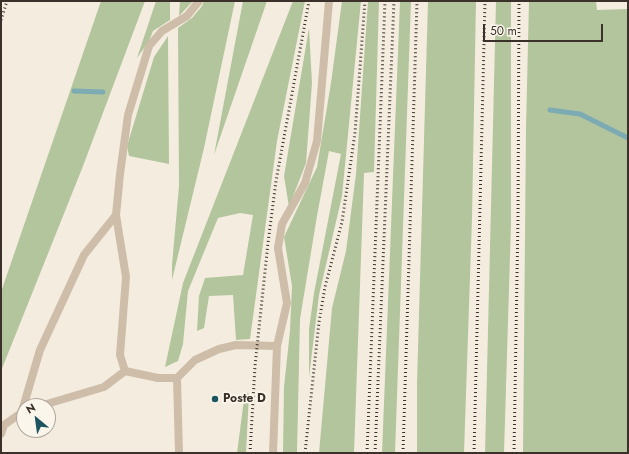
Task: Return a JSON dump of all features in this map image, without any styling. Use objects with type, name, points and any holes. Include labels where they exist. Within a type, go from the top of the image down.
[{"type":"lane","points":[[125,371],[120,355],[126,277],[116,215],[128,115],[149,46],[162,31],[187,16],[199,1]]},
{"type":"lane","points":[[273,453],[277,346],[288,303],[278,248],[282,224],[306,183],[317,141],[329,1]]},
{"type":"lane","points":[[27,398],[40,350],[84,255],[116,215]]},
{"type":"lane","points":[[56,401],[104,386],[125,371],[158,378],[177,378],[195,360],[219,350],[236,346],[277,346]]},
{"type":"lane","points":[[177,378],[179,453]]},
{"type":"lane","points":[[1,434],[4,425],[16,416]]},
{"type":"green space","points":[[101,1],[145,1],[83,166],[1,371],[1,292]]},
{"type":"green space","points":[[156,1],[170,1],[170,20],[153,31],[149,41],[137,58]]},
{"type":"green space","points":[[180,1],[193,1],[179,16]]},
{"type":"green space","points":[[204,1],[235,1],[204,148],[172,280],[179,186],[178,28],[192,18],[202,6]]},
{"type":"green space","points":[[243,1],[267,1],[214,155]]},
{"type":"green space","points":[[293,1],[305,1],[277,141],[250,339],[236,340],[233,295],[209,296],[204,328],[197,331],[199,296],[205,278],[243,275],[253,215],[240,213],[218,218],[188,291],[183,344],[178,361],[165,367],[183,283]]},
{"type":"green space","points":[[342,1],[361,1],[342,196],[319,295],[309,377],[309,329],[314,293],[341,154],[329,151],[300,319],[297,453],[283,453],[284,387],[290,331],[292,286],[284,237],[317,167],[331,83]]},
{"type":"green space","points":[[368,1],[379,1],[374,172],[364,173],[354,453],[319,453],[332,308],[346,251],[356,174]]},
{"type":"green space","points":[[400,1],[411,1],[395,453],[382,453]]},
{"type":"green space","points":[[428,1],[476,1],[472,218],[464,453],[417,453],[417,383]]},
{"type":"green space","points":[[496,1],[511,1],[511,223],[504,453],[485,453]]},
{"type":"green space","points":[[529,1],[596,1],[597,10],[628,9],[628,453],[523,453],[526,128]]},
{"type":"green space","points":[[309,28],[312,83],[306,163],[289,207],[284,176]]},
{"type":"green space","points":[[168,36],[169,164],[129,156],[127,146],[154,57]]},
{"type":"green space","points":[[245,392],[249,394],[246,453],[237,453]]},
{"type":"waterway","points":[[74,91],[103,92]]},
{"type":"waterway","points":[[550,110],[580,114],[628,138]]},
{"type":"railway","points":[[1,20],[7,1]]},
{"type":"railway","points":[[250,453],[255,366],[276,181],[309,1]]},
{"type":"railway","points":[[305,453],[319,322],[325,287],[342,222],[355,133],[365,1]]},
{"type":"railway","points":[[367,453],[385,1]]},
{"type":"railway","points":[[375,453],[394,1]]},
{"type":"railway","points":[[403,453],[417,1]]},
{"type":"railway","points":[[474,453],[485,1]]},
{"type":"railway","points":[[514,453],[518,217],[519,1]]},
{"type":"place","name":"Poste D","points":[[215,399]]}]
